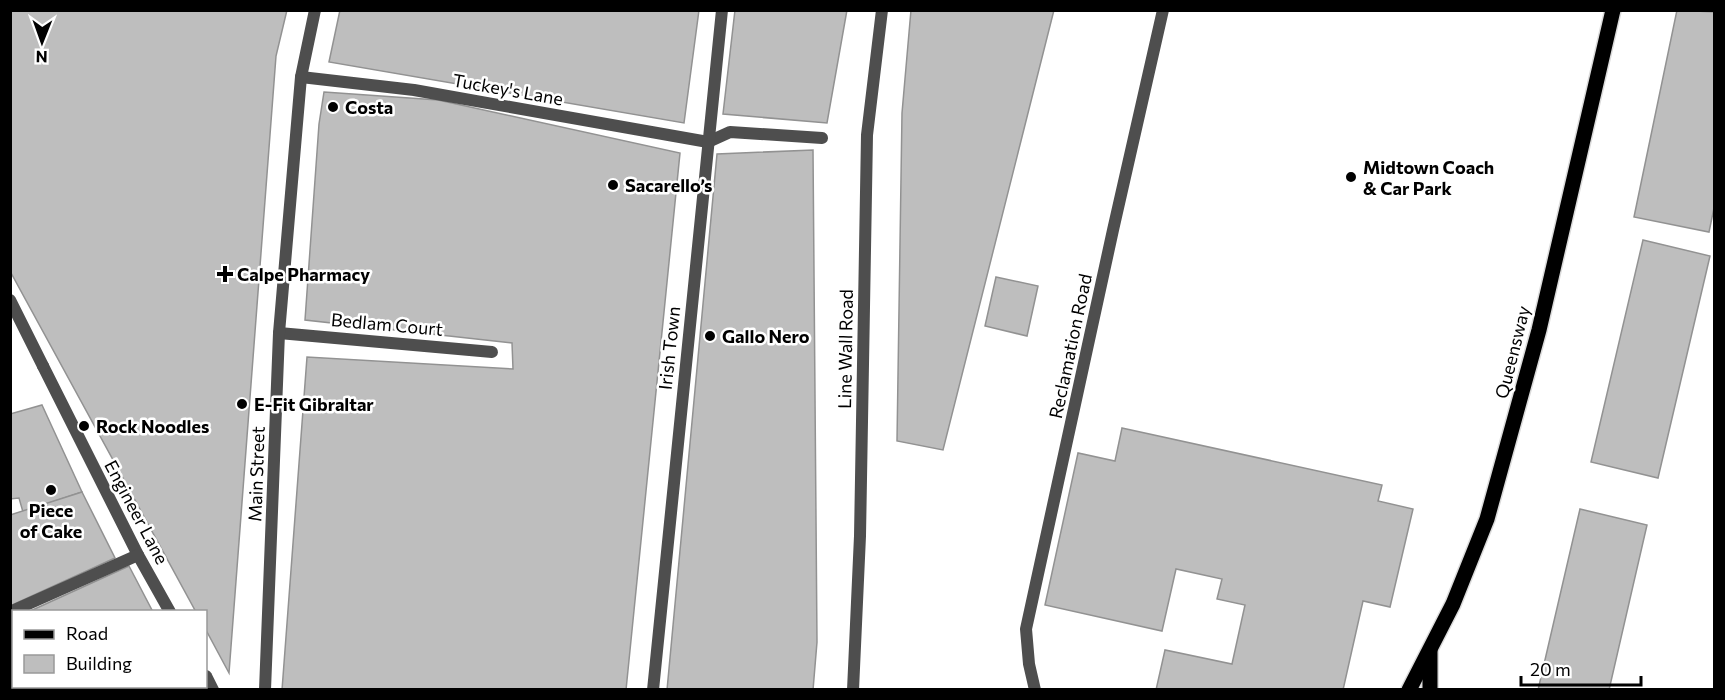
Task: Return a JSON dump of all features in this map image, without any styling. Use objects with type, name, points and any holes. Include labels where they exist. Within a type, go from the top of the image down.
[{"type":"main road","name":"Queensway","points":[[1409,690],[1453,603],[1487,519],[1501,474],[1539,330],[1613,10]]},
{"type":"main road","points":[[1430,645],[1430,690]]},
{"type":"street","name":"Main Street","points":[[265,690],[279,333],[301,77],[315,10]]},
{"type":"street","name":"Irish Town","points":[[653,690],[722,10]]},
{"type":"street","name":"Line Wall Road","points":[[853,690],[860,524],[867,135],[882,10]]},
{"type":"street","name":"Reclamation Road","points":[[1035,690],[1029,664],[1026,629],[1163,10]]},
{"type":"street","name":"Tuckey's Lane","points":[[301,77],[414,90],[708,142]]},
{"type":"street","points":[[708,142],[730,132],[822,138]]},
{"type":"street","name":"Engineer Lane","points":[[10,300],[138,555],[169,610]]},
{"type":"street","name":"Bedlam Court","points":[[279,333],[492,352]]},
{"type":"street","points":[[14,610],[138,555]]},
{"type":"building","points":[[10,10],[287,10],[276,56],[229,673],[207,632],[207,610],[195,610],[10,271]]},
{"type":"building","points":[[340,10],[699,10],[684,123],[329,62]]},
{"type":"building","points":[[735,10],[847,10],[827,123],[723,114]]},
{"type":"building","points":[[911,10],[1054,10],[943,450],[897,441],[902,113]]},
{"type":"building","points":[[1677,10],[1714,12],[1714,208],[1709,232],[1634,217]]},
{"type":"building","points":[[324,92],[438,100],[680,153],[626,690],[282,690],[307,357],[513,369],[512,343],[305,320],[319,124]]},
{"type":"building","points":[[813,150],[817,642],[813,690],[667,690],[717,154]]},
{"type":"building","points":[[1643,240],[1710,256],[1658,478],[1591,462]]},
{"type":"building","points":[[996,277],[1038,286],[1027,336],[985,326]]},
{"type":"building","points":[[42,405],[82,492],[23,512],[19,498],[10,499],[10,414]]},
{"type":"building","points":[[1122,428],[1382,485],[1378,501],[1413,509],[1390,607],[1363,601],[1343,690],[1156,690],[1165,650],[1232,664],[1245,605],[1217,599],[1222,579],[1176,569],[1162,631],[1045,605],[1078,453],[1115,461]]},
{"type":"building","points":[[82,492],[115,558],[10,606],[10,515]]},
{"type":"building","points":[[1580,509],[1647,525],[1609,690],[1538,690]]},
{"type":"building","points":[[129,566],[152,610],[32,610]]},
{"type":"building","points":[[10,618],[12,618],[12,656],[10,657]]},
{"type":"building","points":[[89,688],[194,688],[194,690],[89,690]]},
{"type":"place","name":"Costa","points":[[333,107]]},
{"type":"place","name":"Midtown Coach & Car Park","points":[[1351,177]]},
{"type":"place","name":"Sacarello’s","points":[[613,185]]},
{"type":"place","name":"Calpe Pharmacy","points":[[225,274]]},
{"type":"place","name":"Gallo Nero","points":[[710,336]]},
{"type":"place","name":"E-Fit Gibraltar","points":[[242,404]]},
{"type":"place","name":"Rock Noodles","points":[[84,426]]},
{"type":"place","name":"Piece of Cake","points":[[51,490]]}]
